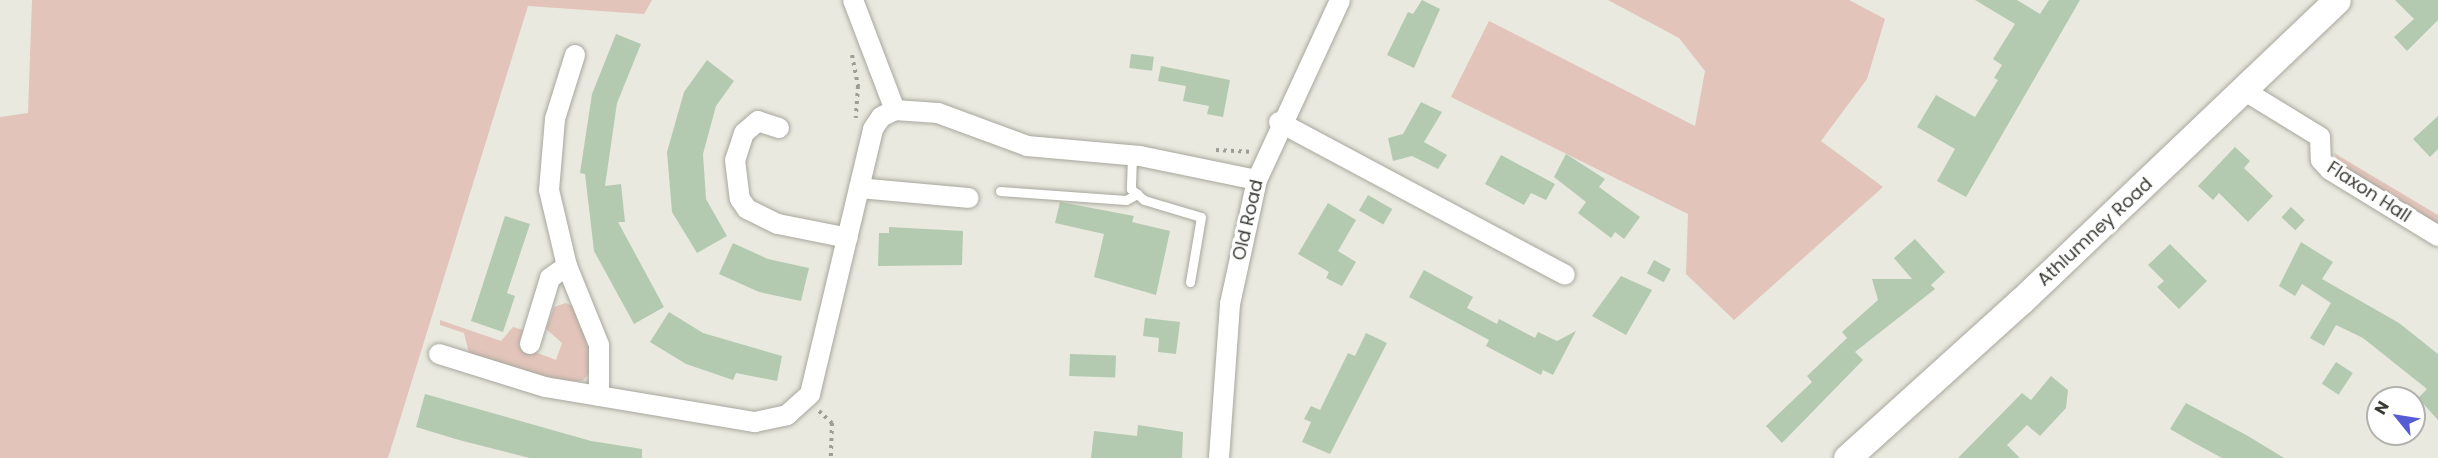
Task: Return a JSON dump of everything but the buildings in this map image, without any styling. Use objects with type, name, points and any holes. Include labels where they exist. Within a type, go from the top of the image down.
[{"type":"main road","name":"Athlumney Road","points":[[1847,458],[2245,91],[2337,0]]},
{"type":"street","points":[[853,0],[895,110]]},
{"type":"street","name":"Old Road","points":[[1219,458],[1230,304],[1257,180],[1279,122],[1340,0]]},
{"type":"street","points":[[575,55],[549,157],[554,220],[567,266],[599,345],[599,396]]},
{"type":"street","name":"Flaxon Hall","points":[[2245,91],[2320,137],[2321,160],[2330,170],[2438,236]]},
{"type":"street","points":[[439,354],[545,387],[755,422],[787,415],[806,399],[848,238],[873,129],[881,117],[895,110],[938,113],[1027,146],[1132,156],[1257,180]]},
{"type":"street","points":[[779,128],[758,121],[744,134],[735,160],[740,199],[747,209],[778,224],[848,238]]},
{"type":"street","points":[[1279,122],[1564,275]]},
{"type":"street","points":[[859,188],[969,198]]},
{"type":"street","points":[[530,344],[550,278],[567,266]]},
{"type":"lane","points":[[1132,156],[1131,189],[1137,194],[1201,217],[1190,282]]},
{"type":"lane","points":[[1000,191],[1126,200],[1137,194]]},
{"type":"path","points":[[850,45],[858,86],[855,123]]},
{"type":"path","points":[[1208,149],[1250,151]]},
{"type":"path","points":[[806,399],[832,423],[831,458]]},
{"type":"shaded area","points":[[32,0],[652,0],[644,14],[528,6],[388,458],[0,458],[0,117],[28,113]]},
{"type":"shaded area","points":[[1608,0],[1849,0],[1885,19],[1867,79],[1821,141],[1883,187],[1734,320],[1686,274],[1688,214],[1451,97],[1489,21],[1695,126],[1705,71],[1679,38]]},
{"type":"shaded area","points":[[2334,153],[2438,215],[2438,225],[2340,165]]},
{"type":"shaded area","points":[[566,303],[574,307],[593,357],[591,372],[582,381],[559,381],[469,353],[464,333],[440,325],[440,320],[501,341],[513,327],[523,330],[519,346],[556,360],[562,343],[546,329],[554,307]]}]
